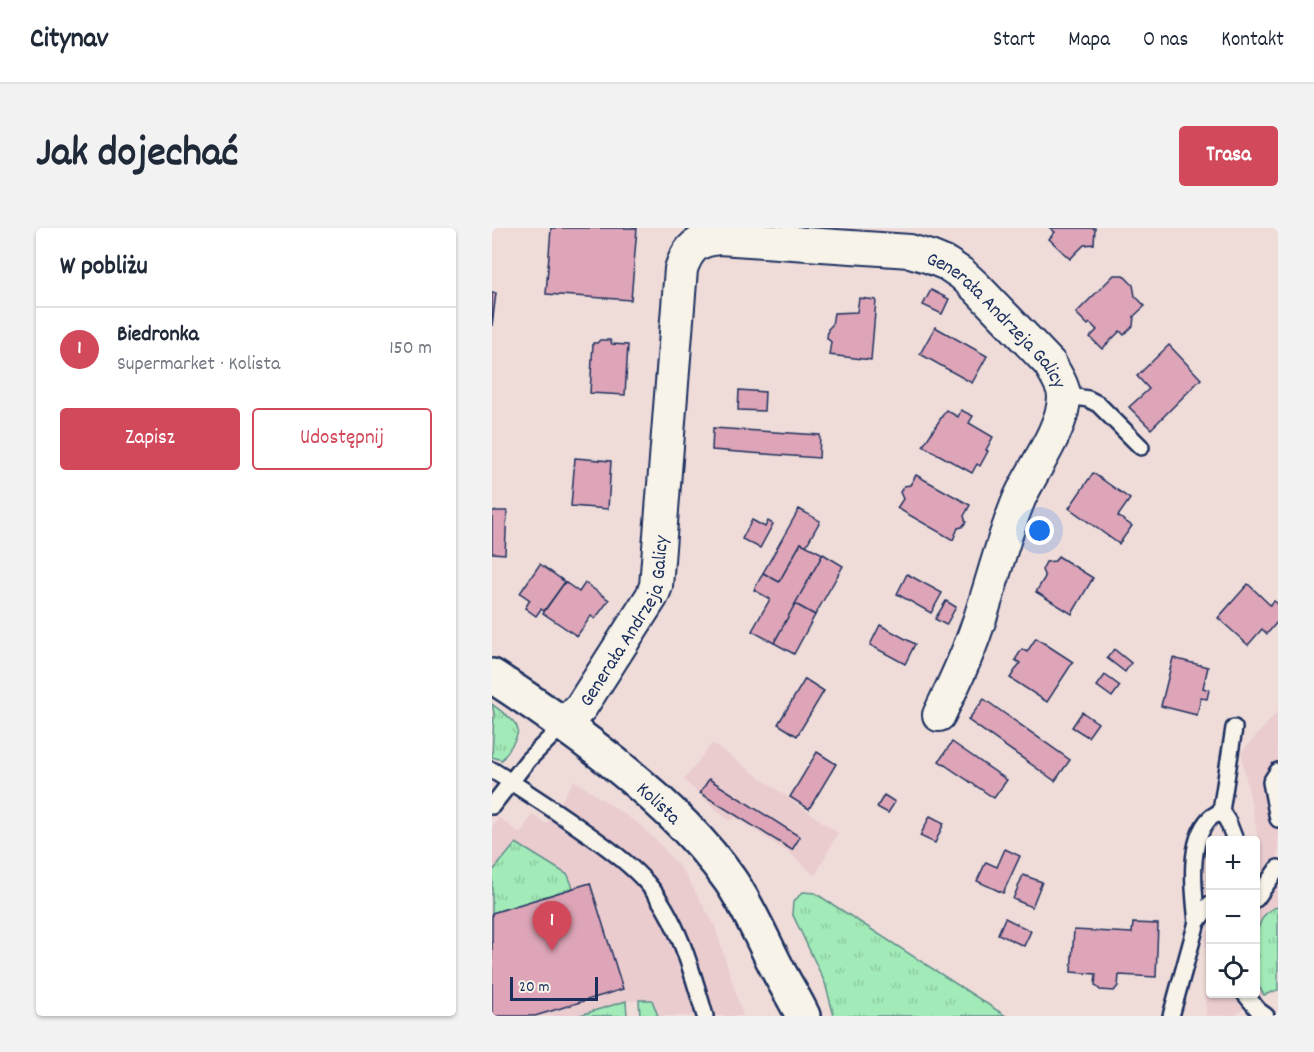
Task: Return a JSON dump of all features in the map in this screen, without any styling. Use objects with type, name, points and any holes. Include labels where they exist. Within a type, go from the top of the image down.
[{"type":"street","name":"Generała Andrzeja Galicy","points":[[563,725],[581,707],[652,596],[656,585],[681,269],[692,236],[707,239],[910,251],[930,256],[947,264],[976,287],[1050,364],[1064,395],[1059,421],[1021,495],[1007,530],[976,630],[959,674],[939,715]]},
{"type":"street","name":"Kolista","points":[[492,676],[563,725],[628,776],[673,816],[713,858],[746,906],[803,1016]]},
{"type":"street","name":"Kolista","points":[[780,973],[780,1016]]},
{"type":"lane","points":[[1064,395],[1088,399],[1098,405],[1141,447]]},
{"type":"lane","points":[[492,806],[528,760],[563,725]]},
{"type":"lane","points":[[1233,836],[1221,811],[1234,728]]},
{"type":"lane","points":[[492,770],[558,812],[625,861],[648,884],[678,937],[705,1016]]},
{"type":"lane","points":[[1278,771],[1271,782],[1278,819]]},
{"type":"lane","points":[[1197,922],[1194,862],[1197,844],[1209,819],[1221,811]]},
{"type":"lane","points":[[1260,893],[1278,868]]},
{"type":"lane","points":[[1171,1016],[1197,922],[1206,910]]},
{"type":"lane","points":[[1249,998],[1258,1011],[1266,1016]]},
{"type":"shaded area","points":[[1278,711],[1278,990],[1260,998],[1260,836],[1258,836],[1241,753]]},
{"type":"shaded area","points":[[712,743],[838,833],[815,876],[791,854],[736,818],[728,820],[684,780]]},
{"type":"shaded area","points":[[574,780],[640,825],[684,872],[715,926],[743,1016],[658,1016],[652,1000],[626,1001],[577,1016],[492,1016],[492,827],[499,817],[520,834],[532,815],[547,824]]},
{"type":"shaded area","points":[[1206,934],[1206,998],[1260,998],[1235,1015],[1206,1016],[1205,936]]},
{"type":"green space","points":[[492,704],[511,719],[518,729],[514,741],[502,760],[492,757],[494,713]]},
{"type":"green space","points":[[516,843],[568,875],[573,888],[492,913],[492,872]]},
{"type":"green space","points":[[803,892],[815,893],[1006,1016],[834,1016],[825,983],[792,913],[793,902]]},
{"type":"green space","points":[[1278,907],[1278,990],[1264,995],[1260,988],[1260,924],[1269,911]]},
{"type":"green space","points":[[639,1000],[652,1000],[658,1016],[640,1016]]},
{"type":"green space","points":[[626,1001],[627,1016],[577,1016]]},
{"type":"building","points":[[551,228],[637,228],[631,300],[546,294]]},
{"type":"building","points":[[1050,228],[1095,228],[1094,244],[1084,245],[1070,259],[1049,239],[1055,232]]},
{"type":"building","points":[[1114,275],[1123,275],[1133,285],[1135,296],[1145,306],[1134,316],[1133,326],[1124,335],[1120,331],[1102,349],[1090,337],[1097,330],[1076,313]]},
{"type":"building","points":[[931,290],[949,299],[942,314],[923,305]]},
{"type":"building","points":[[492,292],[496,293],[492,326]]},
{"type":"building","points":[[859,298],[876,300],[871,360],[829,355],[831,342],[827,338],[828,329],[832,325],[834,313],[857,312]]},
{"type":"building","points":[[935,327],[987,356],[972,383],[920,354]]},
{"type":"building","points":[[610,340],[612,344],[628,345],[625,395],[590,393],[593,343]]},
{"type":"building","points":[[1169,345],[1201,379],[1151,429],[1129,407],[1149,389],[1137,376]]},
{"type":"building","points":[[739,390],[765,392],[764,411],[738,410]]},
{"type":"building","points":[[946,410],[958,417],[961,410],[973,416],[969,423],[993,437],[980,466],[977,464],[972,473],[923,446]]},
{"type":"building","points":[[713,428],[820,435],[819,458],[712,450]]},
{"type":"building","points":[[575,458],[611,461],[608,509],[571,506]]},
{"type":"building","points":[[1093,473],[1130,499],[1118,516],[1132,526],[1119,544],[1069,508]]},
{"type":"building","points":[[916,475],[970,505],[964,516],[966,522],[958,528],[953,540],[897,508],[903,499],[900,492],[904,486],[910,485]]},
{"type":"building","points":[[799,509],[820,521],[806,546],[801,543],[779,582],[763,573]]},
{"type":"building","points":[[492,511],[507,511],[505,554],[492,553]]},
{"type":"building","points":[[752,520],[765,527],[768,521],[773,524],[760,548],[742,539]]},
{"type":"building","points":[[801,543],[823,554],[774,643],[752,631],[770,599],[754,590],[763,573],[779,582]]},
{"type":"building","points":[[823,554],[843,566],[815,615],[795,604]]},
{"type":"building","points":[[1058,556],[1093,578],[1072,614],[1036,592],[1045,577],[1042,570],[1046,562],[1055,561]]},
{"type":"building","points":[[540,564],[565,582],[544,611],[541,609],[536,616],[525,608],[530,600],[520,593]]},
{"type":"building","points":[[907,574],[942,593],[931,613],[897,594]]},
{"type":"building","points":[[565,582],[579,592],[585,583],[609,600],[595,619],[591,616],[577,636],[543,613]]},
{"type":"building","points":[[1248,584],[1270,605],[1274,601],[1278,604],[1278,621],[1267,634],[1262,629],[1248,645],[1218,618]]},
{"type":"building","points":[[946,601],[956,607],[946,625],[935,619]]},
{"type":"building","points":[[795,604],[815,615],[794,654],[774,643]]},
{"type":"building","points":[[880,625],[915,644],[905,664],[870,645]]},
{"type":"building","points":[[1036,638],[1073,662],[1047,702],[1010,678],[1020,663],[1015,660],[1022,649],[1027,652]]},
{"type":"building","points":[[1114,649],[1131,663],[1125,672],[1107,658]]},
{"type":"building","points":[[1173,658],[1208,667],[1203,688],[1209,690],[1207,699],[1201,698],[1197,715],[1161,706]]},
{"type":"building","points":[[1105,675],[1120,686],[1112,697],[1097,686]]},
{"type":"building","points":[[805,679],[824,691],[797,736],[778,724]]},
{"type":"building","points":[[984,699],[1070,760],[1055,781],[968,720]]},
{"type":"building","points":[[1082,712],[1098,723],[1088,737],[1072,727]]},
{"type":"building","points":[[952,742],[1007,780],[994,798],[939,761]]},
{"type":"building","points":[[817,752],[836,764],[809,809],[790,797]]},
{"type":"building","points":[[709,779],[800,837],[792,850],[700,793]]},
{"type":"building","points":[[884,795],[895,802],[888,813],[877,807]]},
{"type":"building","points":[[930,816],[944,823],[935,843],[920,836]]},
{"type":"building","points":[[1005,849],[1020,856],[1003,893],[977,881],[986,862],[997,867]]},
{"type":"building","points":[[1023,875],[1042,882],[1032,907],[1013,899]]},
{"type":"building","points":[[590,883],[623,989],[535,1016],[492,1016],[492,913]]},
{"type":"building","points":[[1005,918],[1031,931],[1024,946],[998,934]]},
{"type":"building","points":[[1133,923],[1158,924],[1156,977],[1119,975],[1118,986],[1114,991],[1100,990],[1095,985],[1096,974],[1071,972],[1074,930],[1132,933]]},
{"type":"place","name":"Biedronka","points":[[552,951]]}]
